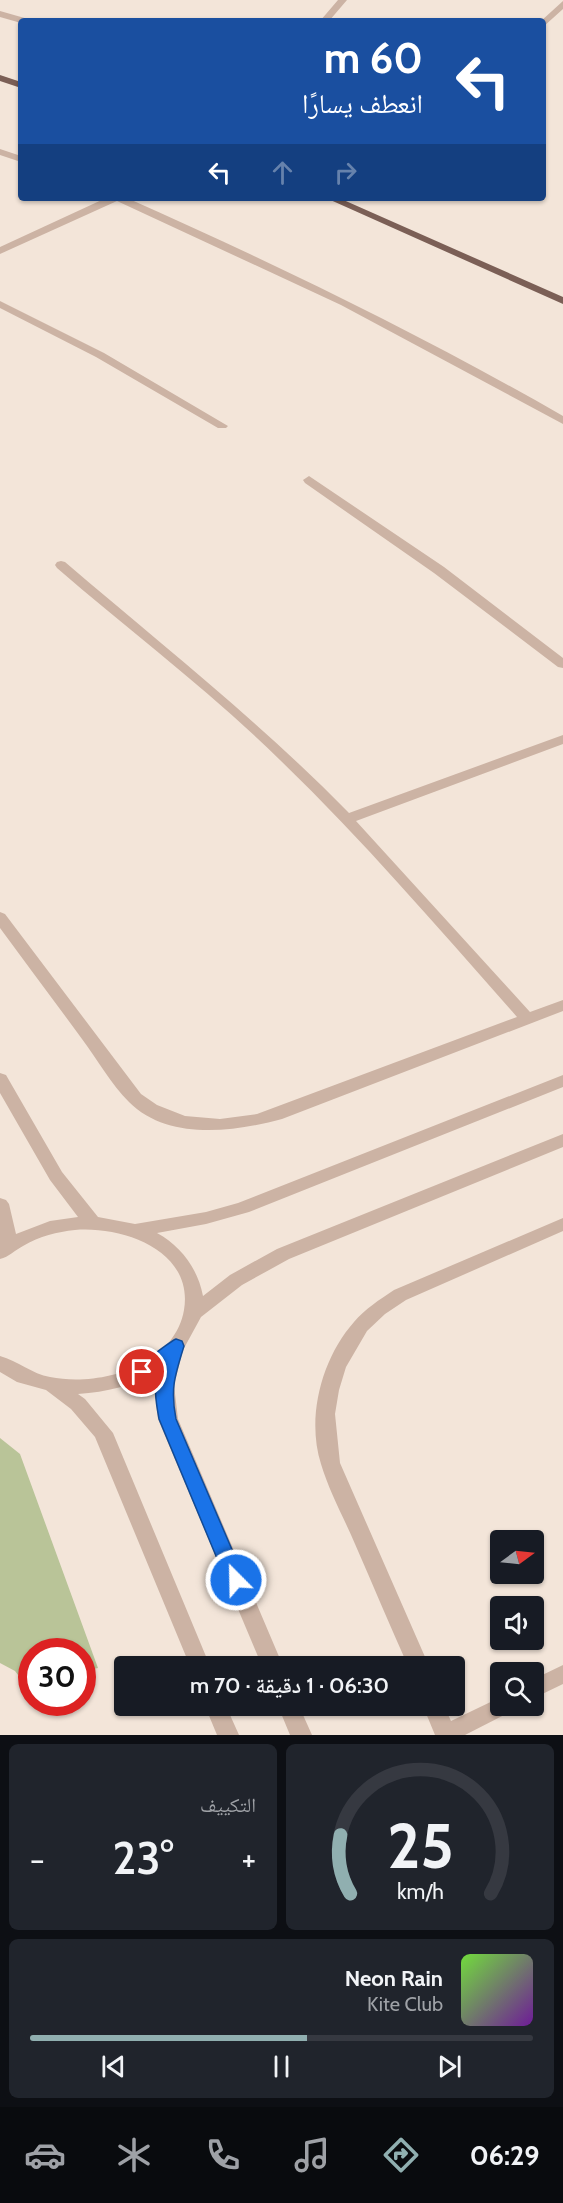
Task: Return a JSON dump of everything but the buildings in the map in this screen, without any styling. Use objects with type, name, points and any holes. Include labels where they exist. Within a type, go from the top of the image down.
[{"type":"main road","points":[[0,78],[18,84]]},
{"type":"main road","points":[[338,201],[563,301]]},
{"type":"street","points":[[328,0],[341,1]]},
{"type":"street","points":[[327,18],[341,1]]},
{"type":"street","points":[[546,21],[563,4]]},
{"type":"street","points":[[0,14],[18,19]]},
{"type":"street","points":[[0,152],[18,158]]},
{"type":"street","points":[[0,250],[107,201]]},
{"type":"street","points":[[126,201],[244,253],[352,306],[563,421]]},
{"type":"street","points":[[0,304],[100,354],[222,426]]},
{"type":"street","points":[[309,480],[449,576],[563,664]]},
{"type":"street","points":[[61,565],[283,755],[347,819],[528,1019]]},
{"type":"street","points":[[347,819],[563,739]]},
{"type":"street","points":[[0,917],[135,1098],[159,1114],[191,1124],[232,1125],[276,1115],[563,1005]]},
{"type":"street","points":[[0,1079],[56,1176],[92,1222]]},
{"type":"street","points":[[135,1230],[206,1218],[243,1208],[563,1081]]},
{"type":"street","points":[[193,1313],[236,1280],[283,1254],[563,1140]]},
{"type":"street","points":[[0,1204],[6,1223],[4,1250]]},
{"type":"street","points":[[0,1363],[27,1379],[49,1385],[81,1387],[120,1381],[142,1372],[161,1360],[176,1346],[187,1330],[193,1313],[194,1296],[190,1279],[182,1264],[170,1250],[154,1238],[135,1230],[92,1222],[47,1228],[4,1250]]},
{"type":"street","points":[[414,1656],[330,1463],[325,1442],[324,1420],[331,1379],[339,1359],[364,1324],[399,1296],[563,1224]]},
{"type":"street","points":[[176,1346],[164,1380],[164,1398],[168,1419],[269,1656]]},
{"type":"street","points":[[49,1385],[78,1404],[103,1433],[196,1656]]},
{"type":"street","points":[[544,1684],[563,1674]]},
{"type":"street","points":[[438,1716],[446,1734],[490,1712]]},
{"type":"street","points":[[220,1716],[228,1735]]},
{"type":"street","points":[[293,1716],[301,1735]]},
{"type":"green space","points":[[0,1438],[20,1454],[87,1638],[18,1638],[18,1675],[0,1663]]},
{"type":"route","points":[[142,1372],[161,1360],[176,1346],[168,1363],[164,1380],[164,1398],[168,1419],[236,1580]]}]
